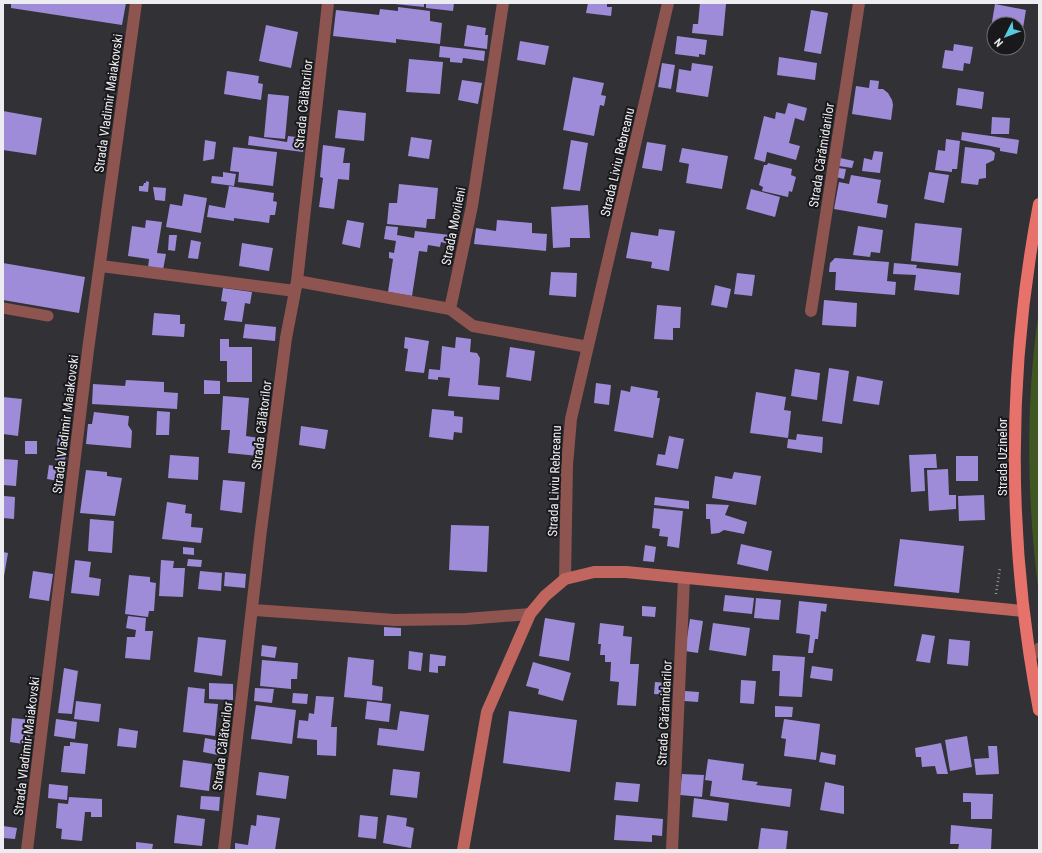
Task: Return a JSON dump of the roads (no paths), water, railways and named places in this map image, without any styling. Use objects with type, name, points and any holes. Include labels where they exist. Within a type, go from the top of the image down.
[{"type":"main road","name":"Strada Uzinelor","points":[[1039,207],[1021,326],[1016,399],[1016,510],[1023,611],[1030,658],[1036,682],[1039,710]]},
{"type":"street","name":"Strada Vladimir Maiakovski","points":[[27,850],[88,350],[101,266],[136,3]]},
{"type":"street","name":"Strada Călătorilor","points":[[224,850],[253,610],[261,530],[286,338],[296,286],[328,3]]},
{"type":"street","name":"Strada Movileni","points":[[450,309],[472,206],[503,3]]},
{"type":"street","name":"Strada Liviu Rebreanu","points":[[565,579],[566,465],[571,419],[668,3]]},
{"type":"street","name":"Strada Cărămidarilor","points":[[811,311],[859,3]]},
{"type":"street","points":[[101,266],[296,286],[450,309],[473,326],[588,347]]},
{"type":"street","points":[[463,850],[487,712],[530,614],[545,596],[565,579],[602,572],[626,572],[1023,611]]},
{"type":"street","name":"Strada Cărămidarilor","points":[[672,850],[684,578]]},
{"type":"street","points":[[253,610],[395,620],[466,619],[530,614]]},
{"type":"lane","points":[[3,308],[48,316]]},
{"type":"lane","points":[[1030,658],[1039,648]]}]
